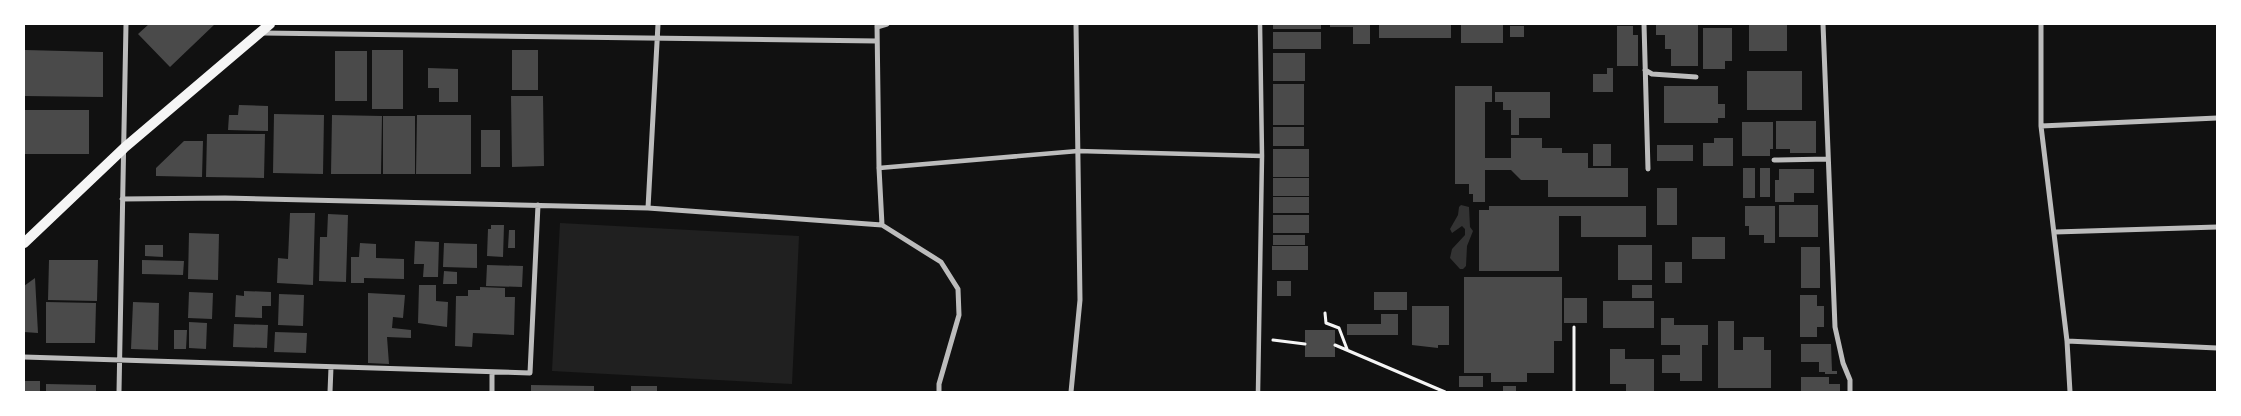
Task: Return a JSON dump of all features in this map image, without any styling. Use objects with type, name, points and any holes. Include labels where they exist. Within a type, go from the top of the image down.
[{"type":"main road","points":[[24,243],[124,148],[270,24]]},
{"type":"street","points":[[119,392],[126,24]]},
{"type":"street","points":[[648,208],[658,24]]},
{"type":"street","points":[[882,225],[879,168],[877,26],[887,24]]},
{"type":"street","points":[[1071,392],[1080,300],[1076,24]]},
{"type":"street","points":[[1258,392],[1262,156],[1260,24]]},
{"type":"street","points":[[1644,24],[1648,169]]},
{"type":"street","points":[[1823,24],[1834,327],[1843,363],[1850,380],[1850,392]]},
{"type":"street","points":[[2041,24],[2041,126],[2067,341],[2070,392]]},
{"type":"street","points":[[260,33],[658,40],[877,41]]},
{"type":"street","points":[[1645,70],[1652,74],[1696,77]]},
{"type":"street","points":[[2041,126],[2217,118]]},
{"type":"street","points":[[879,168],[1078,151],[1262,156]]},
{"type":"street","points":[[1774,160],[1828,159]]},
{"type":"street","points":[[122,199],[225,198],[648,208],[882,225],[941,262],[958,288],[958,315],[939,384],[939,392]]},
{"type":"street","points":[[24,357],[530,373],[538,205]]},
{"type":"street","points":[[2055,232],[2217,227]]},
{"type":"street","points":[[2067,341],[2217,348]]},
{"type":"street","points":[[330,392],[331,367]]},
{"type":"street","points":[[492,372],[492,392]]},
{"type":"path","points":[[1325,313],[1326,323],[1339,328],[1347,349]]},
{"type":"path","points":[[1574,327],[1574,392]]},
{"type":"path","points":[[1259,338],[1305,344]]},
{"type":"path","points":[[1335,344],[1446,392]]},
{"type":"shaded area","points":[[1461,205],[1469,207],[1470,227],[1473,231],[1467,246],[1466,266],[1463,269],[1460,269],[1450,258],[1452,249],[1465,235],[1465,229],[1462,226],[1452,233],[1450,229]]},
{"type":"shaded area","points":[[560,223],[799,236],[792,384],[552,371]]},
{"type":"building","points":[[149,24],[215,24],[170,67],[138,34]]},
{"type":"building","points":[[1273,24],[1321,24],[1321,29],[1273,29]]},
{"type":"building","points":[[1330,24],[1370,24],[1370,44],[1353,44],[1353,27],[1330,27]]},
{"type":"building","points":[[1379,24],[1451,24],[1451,38],[1379,38]]},
{"type":"building","points":[[1749,24],[1787,24],[1787,51],[1749,51]]},
{"type":"building","points":[[1461,25],[1503,25],[1503,43],[1461,43]]},
{"type":"building","points":[[1656,25],[1698,25],[1698,66],[1671,66],[1671,49],[1665,49],[1665,35],[1656,35]]},
{"type":"building","points":[[1510,26],[1524,26],[1524,37],[1510,37]]},
{"type":"building","points":[[1617,26],[1633,26],[1633,35],[1638,35],[1638,66],[1617,66]]},
{"type":"building","points":[[1703,28],[1732,28],[1732,61],[1725,61],[1725,69],[1703,69]]},
{"type":"building","points":[[1273,32],[1321,32],[1321,49],[1273,49]]},
{"type":"building","points":[[25,50],[103,52],[103,97],[24,96]]},
{"type":"building","points":[[372,50],[403,50],[403,109],[372,109]]},
{"type":"building","points":[[512,50],[538,50],[538,90],[512,90]]},
{"type":"building","points":[[335,51],[367,51],[367,101],[335,101]]},
{"type":"building","points":[[1273,53],[1305,53],[1305,81],[1273,81]]},
{"type":"building","points":[[428,68],[458,69],[458,102],[439,102],[439,88],[428,88]]},
{"type":"building","points":[[1607,68],[1613,68],[1613,92],[1593,92],[1593,74],[1607,74]]},
{"type":"building","points":[[1747,71],[1802,71],[1802,110],[1747,110]]},
{"type":"building","points":[[1273,84],[1304,84],[1304,125],[1273,125]]},
{"type":"building","points":[[1455,86],[1492,86],[1492,102],[1485,102],[1485,158],[1511,158],[1511,138],[1542,138],[1542,148],[1562,148],[1562,153],[1588,153],[1588,168],[1628,168],[1628,197],[1548,197],[1548,180],[1521,180],[1511,170],[1485,170],[1485,202],[1473,202],[1473,194],[1469,194],[1469,184],[1455,184]]},
{"type":"building","points":[[1664,86],[1718,86],[1718,104],[1725,104],[1725,118],[1718,118],[1718,123],[1664,123]]},
{"type":"building","points":[[1495,92],[1550,92],[1550,118],[1519,118],[1519,135],[1511,135],[1511,110],[1503,110],[1503,102],[1495,102]]},
{"type":"building","points":[[511,96],[543,96],[544,166],[512,167]]},
{"type":"building","points":[[239,105],[268,106],[268,131],[228,130],[229,115],[238,115]]},
{"type":"building","points":[[24,110],[89,110],[89,154],[24,154]]},
{"type":"building","points":[[274,114],[324,115],[323,174],[273,173]]},
{"type":"building","points":[[332,115],[382,116],[381,174],[331,174]]},
{"type":"building","points":[[417,115],[471,115],[471,174],[416,174]]},
{"type":"building","points":[[383,116],[415,116],[415,174],[383,174]]},
{"type":"building","points":[[1776,121],[1816,121],[1816,153],[1790,153],[1790,149],[1776,149]]},
{"type":"building","points":[[1742,122],[1773,122],[1773,149],[1770,149],[1770,156],[1742,156]]},
{"type":"building","points":[[1273,127],[1304,127],[1304,146],[1273,146]]},
{"type":"building","points":[[481,130],[500,130],[500,167],[481,167]]},
{"type":"building","points":[[207,134],[265,134],[264,178],[206,177]]},
{"type":"building","points":[[1714,138],[1733,138],[1733,166],[1703,166],[1703,143],[1714,143]]},
{"type":"building","points":[[184,141],[203,141],[202,177],[156,176],[156,168]]},
{"type":"building","points":[[1593,144],[1611,144],[1611,166],[1593,166]]},
{"type":"building","points":[[1657,145],[1693,145],[1693,161],[1657,161]]},
{"type":"building","points":[[1273,149],[1309,149],[1309,177],[1273,177]]},
{"type":"building","points":[[1743,168],[1755,168],[1755,198],[1743,198]]},
{"type":"building","points":[[1760,168],[1770,168],[1770,197],[1760,197]]},
{"type":"building","points":[[1779,169],[1814,169],[1814,193],[1794,193],[1794,202],[1775,202],[1775,180],[1779,180]]},
{"type":"building","points":[[1273,178],[1309,178],[1309,196],[1273,196]]},
{"type":"building","points":[[1657,188],[1677,188],[1677,225],[1657,225]]},
{"type":"building","points":[[1273,197],[1309,197],[1309,213],[1273,213]]},
{"type":"building","points":[[1779,205],[1818,205],[1818,237],[1779,237]]},
{"type":"building","points":[[1489,206],[1646,206],[1646,237],[1581,237],[1581,216],[1559,216],[1559,271],[1479,271],[1479,210],[1489,210]]},
{"type":"building","points":[[1745,206],[1775,206],[1775,243],[1764,243],[1764,235],[1749,235],[1749,226],[1745,226]]},
{"type":"building","points":[[290,213],[315,213],[313,285],[277,283],[278,258],[288,259]]},
{"type":"building","points":[[328,214],[348,215],[346,282],[319,281],[320,237],[327,237]]},
{"type":"building","points":[[1273,215],[1309,215],[1309,233],[1273,233]]},
{"type":"building","points":[[491,225],[504,225],[503,257],[487,256],[488,229],[491,229]]},
{"type":"building","points":[[509,230],[515,230],[515,248],[508,248]]},
{"type":"building","points":[[189,233],[219,234],[218,280],[188,279]]},
{"type":"building","points":[[1273,235],[1305,235],[1305,245],[1273,245]]},
{"type":"building","points":[[1692,237],[1725,237],[1725,259],[1692,259]]},
{"type":"building","points":[[415,241],[439,242],[438,277],[423,277],[424,264],[414,264]]},
{"type":"building","points":[[360,243],[376,244],[376,258],[404,259],[404,279],[364,278],[364,283],[351,283],[351,257],[359,257]]},
{"type":"building","points":[[444,243],[477,244],[477,268],[443,267]]},
{"type":"building","points":[[145,245],[163,245],[163,257],[145,256]]},
{"type":"building","points":[[1618,245],[1652,245],[1652,280],[1618,280]]},
{"type":"building","points":[[1272,246],[1308,246],[1308,270],[1272,270]]},
{"type":"building","points":[[1801,247],[1820,247],[1820,288],[1801,288]]},
{"type":"building","points":[[49,260],[98,260],[97,301],[48,300]]},
{"type":"building","points":[[142,260],[184,261],[183,275],[142,274]]},
{"type":"building","points":[[1665,262],[1682,262],[1682,283],[1665,283]]},
{"type":"building","points":[[487,265],[523,266],[522,287],[486,286]]},
{"type":"building","points":[[444,271],[457,272],[457,284],[443,284]]},
{"type":"building","points":[[1464,277],[1562,277],[1562,341],[1554,341],[1554,373],[1527,373],[1527,382],[1491,382],[1491,373],[1464,373]]},
{"type":"building","points":[[35,278],[38,333],[24,332],[24,286]]},
{"type":"building","points":[[1277,281],[1291,281],[1291,296],[1277,296]]},
{"type":"building","points":[[419,285],[436,285],[436,301],[448,302],[447,327],[418,323]]},
{"type":"building","points":[[1632,285],[1652,285],[1652,298],[1632,298]]},
{"type":"building","points":[[480,287],[505,288],[505,297],[515,297],[514,335],[473,333],[472,347],[455,346],[456,296],[468,296],[468,290],[480,290]]},
{"type":"building","points":[[244,291],[271,292],[271,306],[262,306],[262,318],[235,317],[236,295],[244,296]]},
{"type":"building","points":[[189,292],[213,293],[212,319],[188,318]]},
{"type":"building","points":[[1374,292],[1407,292],[1407,310],[1374,310]]},
{"type":"building","points":[[368,293],[405,295],[403,318],[393,317],[392,328],[411,330],[411,338],[387,337],[389,364],[368,363]]},
{"type":"building","points":[[279,294],[304,295],[303,326],[278,325]]},
{"type":"building","points":[[1800,295],[1817,295],[1817,306],[1824,306],[1824,327],[1817,327],[1817,337],[1800,337]]},
{"type":"building","points":[[1564,298],[1587,298],[1587,323],[1564,323]]},
{"type":"building","points":[[1603,301],[1654,301],[1654,328],[1603,328]]},
{"type":"building","points":[[46,302],[96,303],[95,343],[46,343]]},
{"type":"building","points":[[133,302],[159,303],[158,350],[131,349]]},
{"type":"building","points":[[1412,306],[1449,306],[1449,345],[1438,345],[1438,348],[1412,345]]},
{"type":"building","points":[[1381,314],[1398,314],[1398,335],[1347,335],[1347,324],[1381,324]]},
{"type":"building","points":[[1661,318],[1674,318],[1674,325],[1708,325],[1708,345],[1702,345],[1702,381],[1680,381],[1680,373],[1662,373],[1662,355],[1680,355],[1680,345],[1661,345]]},
{"type":"building","points":[[1718,321],[1734,321],[1734,350],[1743,350],[1743,337],[1764,337],[1764,350],[1771,350],[1771,388],[1718,388]]},
{"type":"building","points":[[189,322],[207,323],[206,349],[189,348]]},
{"type":"building","points":[[234,324],[268,325],[267,348],[233,347]]},
{"type":"building","points":[[174,330],[187,330],[186,349],[174,349]]},
{"type":"building","points":[[1305,330],[1335,330],[1335,357],[1305,357]]},
{"type":"building","points":[[275,332],[307,333],[306,353],[274,352]]},
{"type":"building","points":[[1801,344],[1831,344],[1832,371],[1837,371],[1837,374],[1819,372],[1819,362],[1801,362]]},
{"type":"building","points":[[1610,349],[1625,349],[1625,359],[1654,359],[1654,392],[1626,392],[1626,384],[1610,384]]},
{"type":"building","points":[[1459,376],[1483,376],[1483,387],[1459,387]]},
{"type":"building","points":[[1801,377],[1829,377],[1829,384],[1840,384],[1840,392],[1801,392]]},
{"type":"building","points":[[24,381],[40,381],[40,392],[24,392]]},
{"type":"building","points":[[46,384],[96,385],[96,392],[46,392]]},
{"type":"building","points":[[531,385],[594,386],[594,392],[531,392]]},
{"type":"building","points":[[631,386],[657,386],[657,392],[631,392]]},
{"type":"building","points":[[1503,386],[1516,386],[1516,392],[1503,392]]}]
